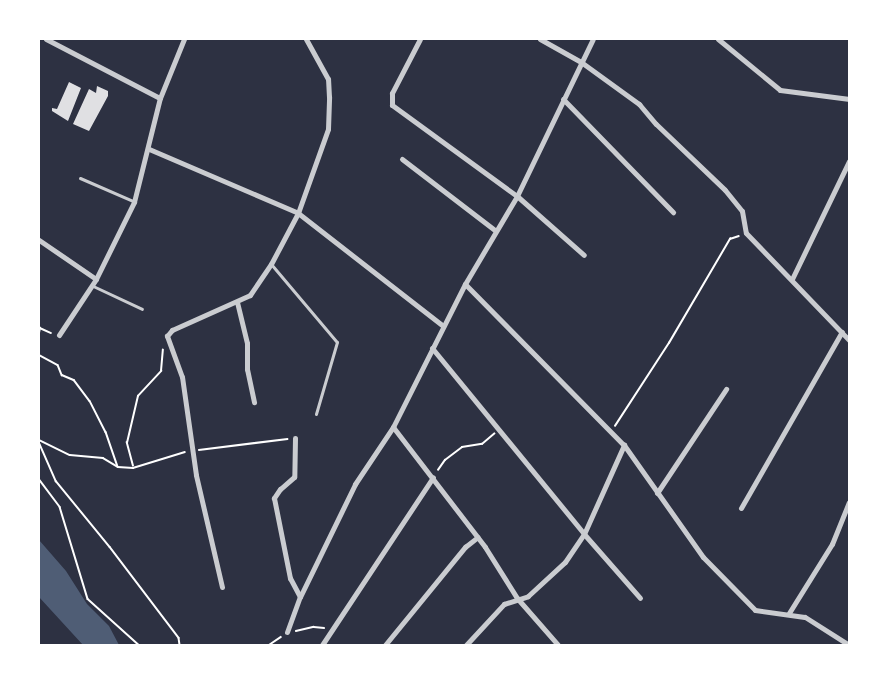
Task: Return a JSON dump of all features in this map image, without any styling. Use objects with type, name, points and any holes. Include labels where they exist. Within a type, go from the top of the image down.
[{"type":"street","points":[[46,39],[160,98]]},
{"type":"street","points":[[59,335],[93,286],[135,202],[160,98],[184,39]]},
{"type":"street","points":[[222,587],[192,451],[182,377],[167,336],[172,330],[237,302],[254,291],[298,213],[328,129],[328,79],[306,39]]},
{"type":"street","points":[[420,39],[392,93],[392,105],[517,196],[584,255]]},
{"type":"street","points":[[540,39],[581,62],[639,104],[656,124],[725,190],[742,211],[746,233],[849,340]]},
{"type":"street","points":[[287,632],[300,597],[355,484],[393,428],[465,284],[517,196],[593,39]]},
{"type":"street","points":[[718,39],[780,90],[849,99]]},
{"type":"street","points":[[563,99],[673,212]]},
{"type":"street","points":[[149,148],[298,213],[443,326]]},
{"type":"street","points":[[402,159],[496,231]]},
{"type":"street","points":[[792,279],[849,161]]},
{"type":"street","points":[[39,240],[96,279]]},
{"type":"street","points":[[465,284],[624,446],[704,557],[755,610],[805,617],[838,642],[849,645]]},
{"type":"street","points":[[237,302],[247,343],[247,369],[254,402]]},
{"type":"street","points":[[741,508],[842,332]]},
{"type":"street","points":[[432,348],[584,534],[640,598]]},
{"type":"street","points":[[657,493],[726,389]]},
{"type":"street","points":[[393,428],[478,537],[517,598],[558,645]]},
{"type":"street","points":[[295,438],[295,472],[291,482],[280,489],[274,498],[290,578],[300,597]]},
{"type":"street","points":[[466,645],[504,604],[535,591],[565,562],[584,534],[624,446]]},
{"type":"street","points":[[322,645],[330,629],[433,477]]},
{"type":"street","points":[[789,613],[832,543],[849,502]]},
{"type":"street","points":[[385,645],[465,547],[478,537]]},
{"type":"lane","points":[[80,178],[135,202]]},
{"type":"lane","points":[[271,264],[337,342],[316,414]]},
{"type":"lane","points":[[93,286],[142,309]]},
{"type":"path","points":[[610,432],[669,343],[730,239],[746,233]]},
{"type":"path","points":[[39,333],[40,327],[59,335]]},
{"type":"path","points":[[133,468],[127,442],[138,396],[161,371],[163,348],[168,341]]},
{"type":"path","points":[[39,355],[58,365],[62,375],[74,380],[90,401],[106,432],[118,467]]},
{"type":"path","points":[[433,477],[444,460],[462,447],[482,444],[500,431]]},
{"type":"path","points":[[39,441],[70,455],[104,458],[118,467],[133,468],[192,451],[295,438]]},
{"type":"path","points":[[39,441],[56,482],[110,547],[179,638],[180,645]]},
{"type":"path","points":[[39,479],[60,507],[88,599],[139,645]]},
{"type":"path","points":[[269,645],[287,632],[315,627],[330,629]]},
{"type":"water","points":[[39,540],[66,571],[87,604],[109,626],[119,645],[83,645],[39,597]]},
{"type":"building","points":[[69,82],[81,88],[68,121],[52,111],[52,108],[57,109]]},
{"type":"building","points":[[97,86],[108,91],[108,96],[89,131],[73,124],[89,89],[96,93]]}]
